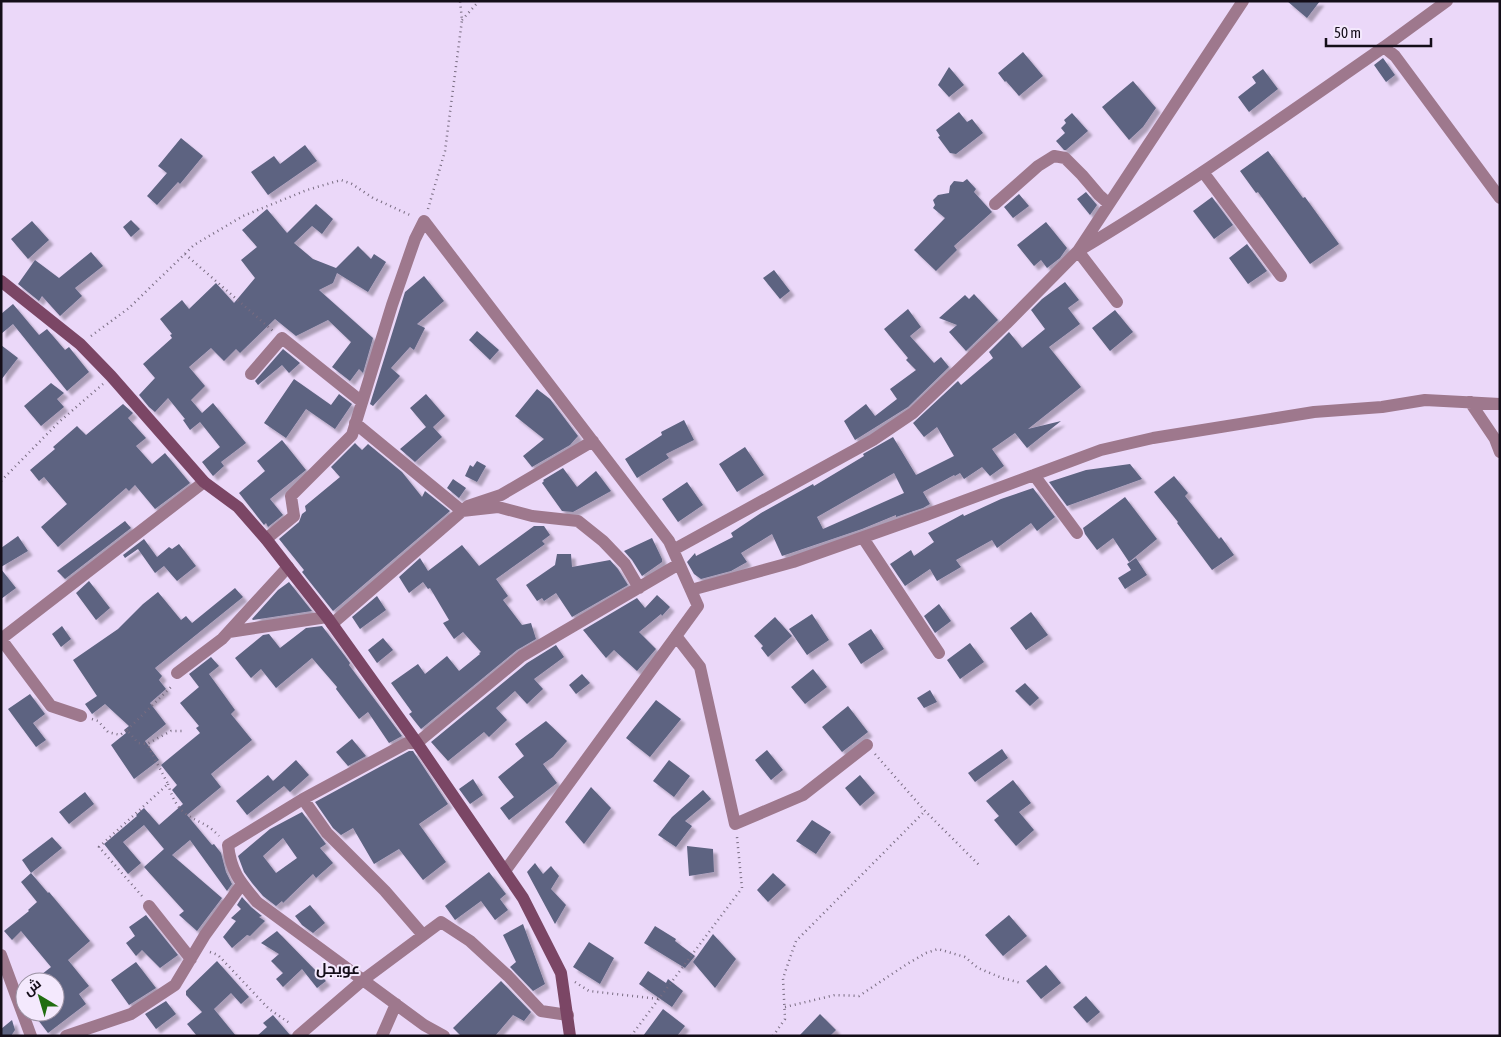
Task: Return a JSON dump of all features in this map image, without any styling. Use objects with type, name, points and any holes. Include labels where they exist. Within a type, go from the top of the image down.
[{"type":"street","points":[[673,550],[874,440],[913,413],[1006,324],[1078,251],[1243,1]]},
{"type":"street","points":[[1078,251],[1132,219],[1203,172],[1384,47],[1439,3]]},
{"type":"street","points":[[1384,47],[1395,56],[1500,198]]},
{"type":"street","points":[[994,204],[1038,166],[1054,156],[1065,158],[1099,196],[1109,204]]},
{"type":"street","points":[[1203,172],[1281,276]]},
{"type":"street","points":[[266,539],[294,516],[291,496],[352,435],[392,305],[415,239],[424,221],[669,541],[698,606],[504,871]]},
{"type":"street","points":[[1078,251],[1117,302]]},
{"type":"street","points":[[1,281],[80,344],[111,376],[204,482],[238,507],[266,539],[329,620],[417,743],[523,898],[561,973],[570,1036]]},
{"type":"street","points":[[251,374],[282,338],[362,402]]},
{"type":"street","points":[[691,590],[793,562],[1101,450],[1153,438],[1314,412],[1382,407],[1426,400],[1500,404]]},
{"type":"street","points":[[1470,402],[1495,439],[1500,452]]},
{"type":"street","points":[[355,423],[462,511],[498,507],[532,516],[578,521],[603,541],[626,564],[639,588]]},
{"type":"street","points":[[229,632],[329,620],[468,506],[501,495],[593,441]]},
{"type":"street","points":[[1034,475],[1076,533]]},
{"type":"street","points":[[81,716],[51,706],[1,639],[204,482]]},
{"type":"street","points":[[863,538],[939,653]]},
{"type":"street","points":[[444,1036],[424,1025],[257,902],[242,884],[230,863],[228,845],[303,799],[407,743],[417,743],[522,656],[680,564]]},
{"type":"street","points":[[177,673],[222,639],[288,567]]},
{"type":"street","points":[[676,636],[700,667],[735,824],[803,796],[866,745]]},
{"type":"street","points":[[303,799],[327,833],[385,891],[423,935]]},
{"type":"street","points":[[66,1036],[131,1014],[175,985],[194,953],[242,884]]},
{"type":"street","points":[[150,906],[194,953]]},
{"type":"street","points":[[300,1034],[362,980],[441,922],[470,941],[508,976],[541,1011],[568,1015]]},
{"type":"street","points":[[1,955],[31,1036]]},
{"type":"street","points":[[382,1036],[396,1004]]},
{"type":"path","points":[[80,344],[129,308],[194,245],[243,216],[307,190],[341,180],[352,184],[373,198],[424,221],[445,152],[462,20],[460,1]]},
{"type":"path","points":[[462,20],[479,1]]},
{"type":"path","points":[[184,254],[282,338]]},
{"type":"path","points":[[1,481],[59,422],[111,376]]},
{"type":"path","points":[[81,716],[98,721],[108,732],[120,735],[178,680],[177,673]]},
{"type":"path","points":[[127,730],[138,743],[147,744],[171,731],[183,731]]},
{"type":"path","points":[[147,744],[168,784],[172,797],[185,814],[210,826],[228,845]]},
{"type":"path","points":[[866,745],[925,811],[980,866]]},
{"type":"path","points":[[150,906],[99,847],[168,784]]},
{"type":"path","points":[[773,1036],[785,1019],[783,978],[796,941],[925,811]]},
{"type":"path","points":[[631,1036],[742,888],[735,824]]},
{"type":"path","points":[[784,1007],[834,995],[859,996],[907,964],[926,953],[938,949],[965,957],[978,968],[1002,978],[1021,983]]},
{"type":"path","points":[[194,953],[218,955],[268,1009],[300,1034]]},
{"type":"path","points":[[561,973],[589,990],[659,999]]},
{"type":"building","points":[[1287,1],[1320,1],[1307,18]]},
{"type":"building","points":[[1023,52],[1043,76],[1019,96],[998,73]]},
{"type":"building","points":[[1383,58],[1395,75],[1386,82],[1374,65]]},
{"type":"building","points":[[949,67],[964,85],[949,97],[938,85]]},
{"type":"building","points":[[1263,69],[1278,89],[1249,112],[1238,97],[1256,83],[1252,77]]},
{"type":"building","points":[[1133,81],[1156,108],[1143,127],[1129,140],[1102,107]]},
{"type":"building","points":[[959,112],[967,122],[972,119],[983,133],[956,154],[950,153],[938,137],[940,136],[936,130]]},
{"type":"building","points":[[1072,113],[1088,131],[1064,150],[1056,141],[1065,133],[1061,128],[1066,123],[1064,120]]},
{"type":"building","points":[[181,138],[203,156],[180,184],[178,182],[157,205],[147,196],[167,173],[158,166]]},
{"type":"building","points":[[305,145],[317,161],[268,195],[251,172],[274,156],[280,164]]},
{"type":"building","points":[[1268,151],[1339,244],[1310,264],[1258,192],[1256,193],[1240,171]]},
{"type":"building","points":[[967,179],[976,189],[974,192],[992,212],[954,246],[957,250],[936,271],[914,250],[945,218],[933,208],[935,205],[933,200],[938,195],[949,193],[950,186],[954,181],[963,182]]},
{"type":"building","points":[[1086,192],[1097,205],[1090,215],[1077,199]]},
{"type":"building","points":[[1019,194],[1029,206],[1013,218],[1004,207]]},
{"type":"building","points":[[1212,197],[1233,225],[1214,239],[1193,211]]},
{"type":"building","points":[[316,204],[333,219],[322,234],[312,226],[294,243],[313,259],[336,268],[358,246],[371,259],[374,254],[386,262],[368,292],[337,273],[333,283],[319,290],[373,338],[363,373],[359,369],[350,381],[332,367],[351,342],[328,320],[296,336],[275,319],[240,353],[236,349],[224,361],[211,348],[189,367],[205,386],[191,400],[202,413],[213,403],[246,443],[221,462],[224,466],[213,476],[202,462],[220,447],[200,422],[190,430],[183,420],[185,419],[168,398],[155,412],[139,395],[155,378],[143,364],[172,338],[170,335],[172,334],[160,319],[182,300],[189,309],[216,283],[234,303],[255,278],[241,260],[257,247],[242,230],[267,209],[287,233]]},
{"type":"building","points":[[131,220],[140,229],[131,237],[123,227]]},
{"type":"building","points":[[32,221],[49,240],[28,259],[11,239]]},
{"type":"building","points":[[1046,222],[1067,248],[1060,258],[1047,268],[1041,260],[1034,266],[1017,245]]},
{"type":"building","points":[[1247,244],[1267,271],[1248,284],[1229,258]]},
{"type":"building","points":[[91,252],[103,266],[75,288],[82,296],[60,316],[42,296],[39,301],[18,284],[35,260],[59,278]]},
{"type":"building","points":[[774,270],[790,291],[780,299],[763,278]]},
{"type":"building","points":[[424,276],[444,301],[417,324],[425,328],[414,350],[410,347],[391,368],[400,376],[373,406],[370,404],[405,292]]},
{"type":"building","points":[[1065,282],[1079,300],[1068,308],[1080,324],[1049,347],[1081,387],[1028,429],[1061,421],[1027,448],[1015,433],[992,449],[1004,466],[990,476],[982,467],[964,479],[960,473],[954,475],[923,492],[930,504],[923,508],[896,517],[896,515],[862,529],[782,556],[772,534],[741,553],[747,562],[731,571],[701,579],[694,574],[687,562],[695,553],[696,556],[733,537],[731,533],[761,513],[813,484],[814,486],[893,437],[916,475],[954,456],[937,427],[924,437],[913,423],[958,381],[961,385],[993,358],[989,352],[1009,332],[1022,348],[1045,329],[1031,310]],"holes":[[[894,473],[904,493],[823,529],[817,517]]]},
{"type":"building","points":[[974,294],[998,320],[966,351],[949,332],[957,325],[939,318],[965,295],[969,299]]},
{"type":"building","points":[[13,304],[39,335],[47,329],[65,350],[69,347],[89,372],[67,391],[13,324],[1,334],[1,314]]},
{"type":"building","points":[[908,309],[921,327],[910,336],[934,363],[941,357],[949,367],[908,407],[855,440],[844,421],[866,404],[875,416],[897,399],[890,389],[916,370],[906,360],[908,358],[884,329]]},
{"type":"building","points":[[1115,310],[1133,332],[1110,351],[1092,328]]},
{"type":"building","points":[[477,331],[499,350],[490,360],[469,340]]},
{"type":"building","points":[[1,345],[18,358],[1,380]]},
{"type":"building","points":[[283,349],[300,363],[289,373],[282,365],[258,385],[255,381]]},
{"type":"building","points":[[294,379],[331,405],[339,394],[352,404],[335,429],[306,409],[286,438],[264,423]]},
{"type":"building","points":[[51,383],[64,393],[57,399],[64,407],[41,426],[24,406]]},
{"type":"building","points":[[537,389],[550,399],[578,436],[570,445],[532,467],[523,456],[544,439],[515,416]]},
{"type":"building","points":[[426,394],[445,416],[433,427],[442,437],[415,462],[400,449],[426,427],[410,408]]},
{"type":"building","points":[[123,404],[133,413],[128,418],[146,438],[136,446],[152,464],[165,453],[190,483],[155,509],[135,485],[129,491],[126,488],[58,547],[41,527],[67,504],[44,477],[39,481],[30,470],[55,449],[53,447],[77,426],[86,435]]},
{"type":"building","points":[[684,420],[694,440],[666,454],[669,458],[637,478],[625,459],[662,435],[661,432]]},
{"type":"building","points":[[282,440],[306,470],[270,499],[283,515],[268,527],[266,523],[264,525],[239,493],[265,471],[257,461]]},
{"type":"building","points":[[355,443],[362,450],[368,444],[402,472],[422,497],[425,491],[450,511],[333,611],[279,539],[299,522],[302,514],[306,511],[305,506],[340,477],[331,467]]},
{"type":"building","points":[[745,447],[764,475],[737,492],[719,464]]},
{"type":"building","points":[[477,461],[486,466],[477,482],[465,476],[470,465],[473,467]]},
{"type":"building","points":[[1130,464],[1142,479],[1067,506],[1049,482],[1086,470]]},
{"type":"building","points":[[563,468],[577,487],[596,471],[611,491],[573,512],[562,511],[542,483],[543,480]]},
{"type":"building","points":[[1174,476],[1188,493],[1185,496],[1234,555],[1212,570],[1154,492]]},
{"type":"building","points":[[453,479],[466,488],[459,498],[447,488]]},
{"type":"building","points":[[687,482],[703,505],[678,522],[662,499]]},
{"type":"building","points":[[1033,488],[1055,517],[1037,531],[1031,523],[997,548],[992,540],[956,560],[961,567],[937,581],[930,569],[905,586],[890,564],[911,550],[914,556],[934,542],[928,533],[963,514],[964,516],[1001,499]]},
{"type":"building","points":[[1125,497],[1157,539],[1129,562],[1113,538],[1097,550],[1085,534],[1083,528]]},
{"type":"building","points":[[125,521],[131,528],[65,579],[57,571]]},
{"type":"building","points":[[534,526],[544,526],[550,535],[542,541],[545,544],[496,579],[508,596],[503,600],[522,625],[531,623],[536,639],[517,650],[421,729],[409,714],[412,712],[391,683],[418,664],[425,674],[447,656],[459,671],[481,652],[463,632],[454,639],[443,623],[449,620],[430,588],[428,589],[423,582],[409,593],[399,577],[420,558],[428,571],[462,545],[479,566]]},
{"type":"building","points":[[18,536],[28,551],[1,567],[1,548]]},
{"type":"building","points":[[652,538],[662,562],[642,576],[624,551]]},
{"type":"building","points":[[144,539],[157,557],[169,547],[172,549],[179,544],[196,566],[177,581],[164,566],[155,573],[138,549],[125,558],[123,555]]},
{"type":"building","points":[[557,554],[571,554],[572,567],[610,560],[628,585],[572,617],[556,593],[544,601],[542,598],[537,601],[526,585],[555,565]]},
{"type":"building","points":[[1136,558],[1147,575],[1125,589],[1118,578],[1131,570],[1127,564]]},
{"type":"building","points":[[1,569],[16,588],[1,599]]},
{"type":"building","points":[[89,581],[110,608],[96,620],[76,593]]},
{"type":"building","points":[[289,582],[312,611],[253,620],[278,590]]},
{"type":"building","points":[[235,588],[243,597],[155,668],[162,676],[159,680],[166,689],[150,703],[166,724],[145,741],[159,760],[134,779],[111,745],[126,733],[124,730],[129,726],[105,704],[92,714],[85,704],[97,696],[73,660],[118,629],[158,592],[181,620],[186,616],[192,623]]},
{"type":"building","points":[[657,595],[670,607],[662,616],[661,614],[639,632],[656,649],[637,671],[614,650],[606,658],[583,630],[637,598],[645,608]]},
{"type":"building","points":[[377,596],[386,610],[360,629],[352,617]]},
{"type":"building","points":[[939,604],[951,621],[935,633],[924,616]]},
{"type":"building","points":[[1031,612],[1048,635],[1026,650],[1010,628]]},
{"type":"building","points":[[812,614],[829,640],[807,655],[789,629]]},
{"type":"building","points":[[775,617],[792,636],[768,657],[761,648],[763,646],[754,636]]},
{"type":"building","points":[[62,626],[71,639],[61,647],[52,634]]},
{"type":"building","points":[[322,626],[402,736],[389,743],[368,712],[359,719],[336,689],[337,687],[312,658],[276,688],[261,669],[251,678],[235,658],[263,635],[269,634],[280,648],[306,628]]},
{"type":"building","points":[[871,629],[884,649],[861,664],[848,644]]},
{"type":"building","points":[[383,638],[393,650],[377,663],[368,650]]},
{"type":"building","points":[[970,643],[984,662],[960,679],[947,660]]},
{"type":"building","points":[[556,645],[564,657],[534,679],[543,689],[527,704],[515,691],[496,708],[507,720],[489,737],[484,732],[448,761],[431,742],[527,663]]},
{"type":"building","points":[[211,657],[219,666],[209,674],[235,710],[231,714],[252,740],[211,774],[221,787],[187,815],[221,853],[226,872],[232,884],[227,891],[190,840],[172,855],[222,898],[197,931],[179,915],[184,911],[144,867],[164,849],[144,825],[123,842],[141,863],[128,874],[104,844],[144,808],[159,825],[183,804],[172,790],[177,785],[161,765],[200,733],[196,728],[199,726],[180,703],[199,687],[189,674]]},
{"type":"building","points":[[813,669],[827,687],[805,704],[791,687]]},
{"type":"building","points":[[582,674],[590,683],[576,694],[569,685]]},
{"type":"building","points":[[1025,683],[1039,698],[1030,706],[1015,691]]},
{"type":"building","points":[[930,690],[937,702],[924,708],[917,698]]},
{"type":"building","points":[[30,694],[45,714],[33,723],[46,740],[36,747],[8,709]]},
{"type":"building","points":[[656,700],[681,719],[650,757],[626,738]]},
{"type":"building","points":[[848,706],[868,732],[842,752],[822,727]]},
{"type":"building","points":[[546,721],[567,741],[553,757],[543,764],[557,783],[509,820],[500,808],[514,797],[498,777],[524,756],[515,744]]},
{"type":"building","points":[[352,739],[366,756],[348,766],[336,752]]},
{"type":"building","points":[[1002,749],[1008,758],[975,782],[968,773]]},
{"type":"building","points":[[767,750],[783,770],[771,780],[755,760]]},
{"type":"building","points":[[409,751],[413,751],[448,804],[419,824],[446,862],[423,880],[399,849],[374,864],[353,828],[341,835],[333,828],[315,802]]},
{"type":"building","points":[[296,760],[309,775],[290,792],[284,786],[247,815],[236,801],[268,775],[273,781]]},
{"type":"building","points":[[669,760],[690,776],[674,797],[653,781]]},
{"type":"building","points":[[860,775],[875,793],[860,806],[845,788]]},
{"type":"building","points":[[473,779],[483,795],[470,804],[459,789]]},
{"type":"building","points":[[1013,780],[1031,803],[1019,812],[1034,830],[1016,846],[994,820],[999,816],[986,801]]},
{"type":"building","points":[[591,787],[611,808],[584,844],[565,822]]},
{"type":"building","points":[[703,790],[711,799],[685,821],[692,826],[676,847],[658,835],[672,817]]},
{"type":"building","points":[[85,792],[94,804],[69,824],[59,812]]},
{"type":"building","points":[[302,812],[326,844],[320,848],[333,863],[316,878],[313,874],[283,903],[282,901],[276,906],[263,896],[252,883],[244,872],[238,856],[270,829]],"holes":[[[283,838],[297,858],[276,873],[263,856]]]},
{"type":"building","points":[[812,820],[831,832],[816,854],[796,841]]},
{"type":"building","points":[[52,837],[62,848],[31,873],[22,860]]},
{"type":"building","points":[[687,846],[713,849],[714,872],[689,876]]},
{"type":"building","points":[[535,863],[543,874],[551,866],[559,876],[551,889],[566,905],[555,924],[527,872]]},
{"type":"building","points":[[489,872],[506,894],[500,899],[508,910],[495,920],[481,901],[455,920],[445,906]]},
{"type":"building","points":[[31,873],[90,941],[68,960],[89,986],[79,994],[86,1004],[65,1020],[65,972],[45,972],[51,967],[21,931],[12,940],[4,931],[37,902],[21,882]]},
{"type":"building","points":[[773,873],[786,885],[768,902],[757,890]]},
{"type":"building","points":[[242,897],[262,916],[259,917],[265,921],[250,936],[247,935],[232,948],[223,937],[236,921],[231,918],[241,909],[237,905]]},
{"type":"building","points":[[310,905],[325,923],[313,933],[302,925],[295,916]]},
{"type":"building","points":[[146,915],[178,955],[160,968],[142,950],[136,956],[126,943],[135,936],[129,927]]},
{"type":"building","points":[[1009,915],[1027,936],[1003,956],[985,935]]},
{"type":"building","points":[[523,924],[545,984],[533,991],[510,967],[516,962],[503,935]]},
{"type":"building","points":[[655,926],[676,939],[675,941],[695,956],[685,968],[644,943]]},
{"type":"building","points":[[277,931],[326,981],[317,988],[302,969],[283,987],[276,979],[283,973],[271,961],[279,954],[261,943]]},
{"type":"building","points":[[713,934],[736,959],[715,988],[693,962]]},
{"type":"building","points":[[589,942],[614,958],[600,984],[573,967]]},
{"type":"building","points":[[217,961],[249,997],[241,1004],[231,993],[214,1009],[236,1036],[197,1036],[187,1024],[202,1012],[186,995],[186,991]]},
{"type":"building","points":[[136,962],[156,988],[129,1005],[111,980]]},
{"type":"building","points":[[1046,965],[1061,983],[1041,999],[1026,981]]},
{"type":"building","points":[[648,971],[666,983],[668,979],[683,991],[672,1007],[639,984]]},
{"type":"building","points":[[501,981],[531,1012],[524,1021],[513,1015],[495,1036],[461,1036],[453,1028]]},
{"type":"building","points":[[1086,996],[1100,1012],[1087,1023],[1073,1007]]},
{"type":"building","points":[[166,1001],[176,1014],[156,1029],[145,1014]]},
{"type":"building","points":[[663,1009],[685,1026],[677,1036],[643,1036]]},
{"type":"building","points":[[820,1014],[836,1030],[830,1036],[799,1036]]},
{"type":"building","points":[[273,1015],[290,1036],[257,1036],[267,1027],[263,1023]]},
{"type":"building","points":[[12,1020],[15,1030],[11,1036],[1,1036],[1,1029]]},
{"type":"building","points":[[40,1022],[62,1022],[48,1033]]},
{"type":"district","name":"عويجل","points":[[338,969]]}]
